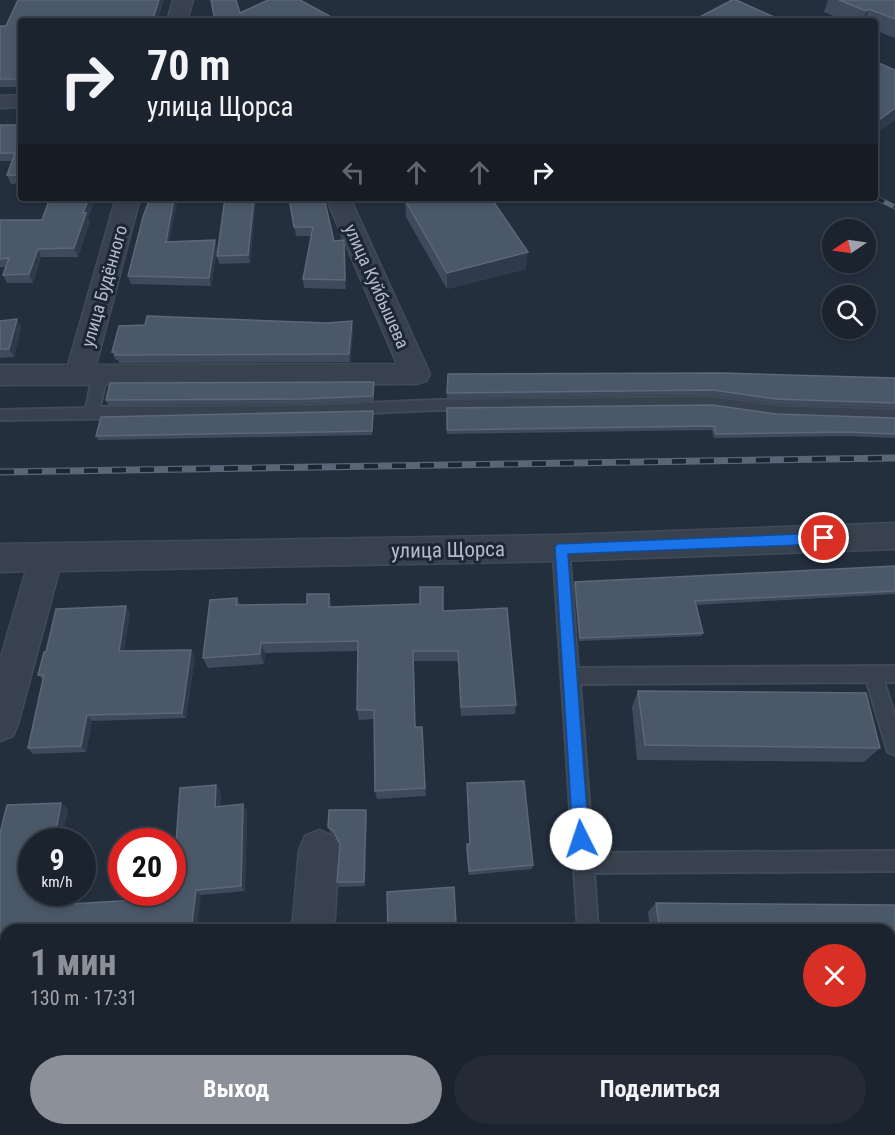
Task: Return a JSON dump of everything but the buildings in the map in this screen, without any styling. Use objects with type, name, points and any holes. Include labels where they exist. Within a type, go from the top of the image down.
[{"type":"street","points":[[178,18],[183,0]]},
{"type":"street","points":[[0,102],[18,101]]},
{"type":"street","name":"улица Будённого","points":[[90,374],[127,201]]},
{"type":"street","name":"улица Куйбышева","points":[[90,374],[416,374],[339,201]]},
{"type":"street","points":[[0,375],[90,374]]},
{"type":"street","name":"улица Щорса","points":[[0,558],[561,548],[895,536]]},
{"type":"street","points":[[0,724],[46,558]]},
{"type":"street","points":[[313,924],[319,850]]},
{"type":"lane","points":[[90,374],[92,413]]},
{"type":"lane","points":[[0,415],[303,411],[435,405],[711,402],[774,411],[895,415]]},
{"type":"lane","points":[[561,548],[588,924]]},
{"type":"lane","points":[[873,674],[895,746]]},
{"type":"lane","points":[[569,676],[895,674]]},
{"type":"lane","points":[[583,862],[895,861]]},
{"type":"railway","points":[[878,199],[895,207]]},
{"type":"railway","points":[[0,472],[895,458]]},
{"type":"route","points":[[581,839],[561,548],[824,538]]}]
